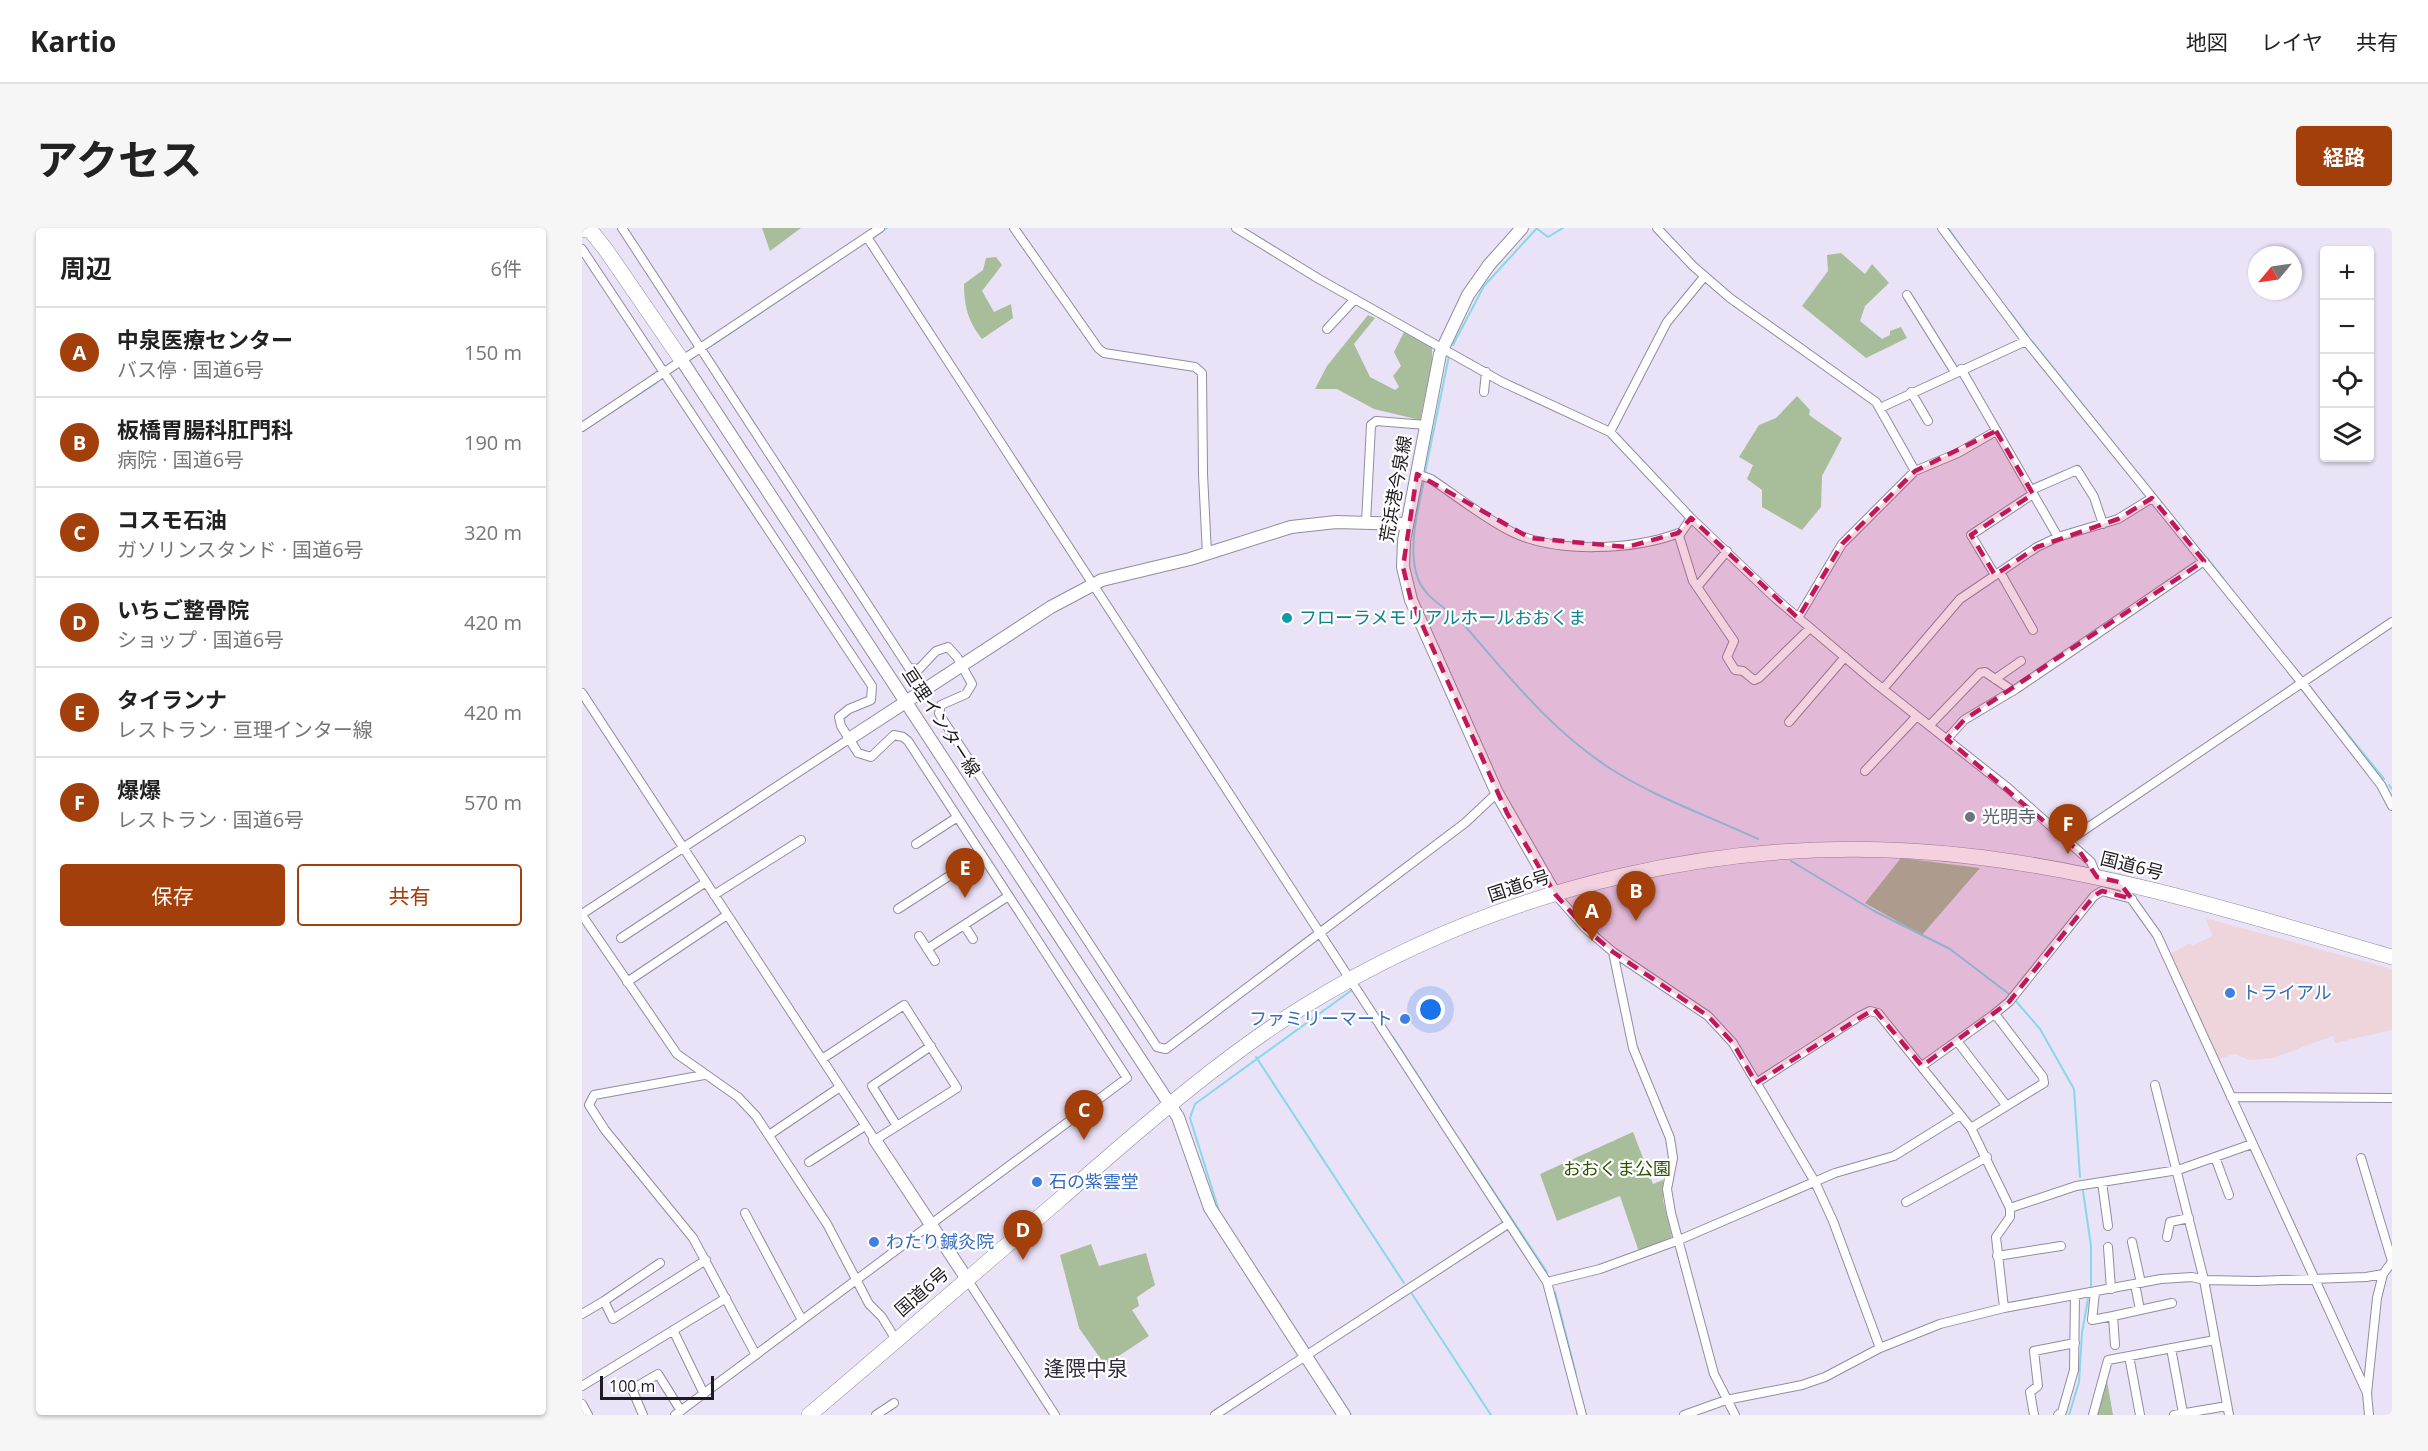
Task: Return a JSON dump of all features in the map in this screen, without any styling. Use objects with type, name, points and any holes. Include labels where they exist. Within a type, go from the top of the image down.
[{"type":"highway","points":[[600,228],[681,359]]},
{"type":"highway","points":[[582,229],[591,231],[606,250],[681,359]]},
{"type":"highway","name":"国道6号","points":[[811,1414],[1170,1106],[1206,1076],[1256,1040],[1351,980],[1442,935],[1555,894],[1666,867],[1771,852],[1858,849],[1937,853],[2010,861],[2119,882],[2392,957]]},
{"type":"main road","name":"荒浜港今泉線","points":[[1522,228],[1489,265],[1468,295],[1443,347],[1407,524],[1403,567],[1411,600],[1497,793],[1555,894]]},
{"type":"main road","name":"亘理インター線","points":[[681,359],[1170,1106],[1186,1137],[1210,1208],[1344,1415]]},
{"type":"main road","points":[[849,739],[1051,608],[1092,585],[1122,574],[1207,554],[1291,527],[1336,522],[1407,524]]},
{"type":"main road","points":[[875,1140],[966,1280]]},
{"type":"street","points":[[622,228],[702,346],[909,668],[919,669],[936,651],[944,647],[953,651],[970,676],[972,688],[966,694],[941,705],[939,712],[941,717],[1157,1047],[1166,1049],[1465,823],[1497,793]]},
{"type":"street","points":[[582,426],[880,228]]},
{"type":"street","points":[[1014,228],[1098,348],[1104,353],[1195,367],[1202,373],[1207,554]]},
{"type":"street","points":[[1236,228],[1355,299],[1486,372],[1610,432],[1691,518],[1798,618],[2008,788],[2091,862],[2096,868],[2097,877]]},
{"type":"street","points":[[1657,228],[1704,277],[1730,298],[1876,402],[1915,471]]},
{"type":"street","points":[[1942,228],[2026,341],[2302,683],[2381,785],[2392,806]]},
{"type":"street","points":[[867,237],[1547,1282],[1582,1415]]},
{"type":"street","points":[[582,249],[872,686],[871,700],[849,709],[839,717],[858,753],[868,757],[875,754],[894,735],[903,737],[1126,1078],[678,1413],[658,1374],[632,1389],[643,1415]]},
{"type":"street","points":[[1610,432],[1667,322],[1704,277]]},
{"type":"street","points":[[1907,295],[1996,431],[2058,537]]},
{"type":"street","points":[[1327,329],[1355,299]]},
{"type":"street","points":[[1880,408],[2026,341]]},
{"type":"street","points":[[1484,392],[1486,372]]},
{"type":"street","points":[[1911,392],[1928,422]]},
{"type":"street","points":[[1366,523],[1371,424],[1376,421],[1426,424]]},
{"type":"street","points":[[1798,618],[1817,590],[1842,544],[1915,471],[1958,453],[1996,431]]},
{"type":"street","points":[[2033,630],[1971,535],[2032,492],[2077,470],[2094,497],[2103,524]]},
{"type":"street","points":[[1417,474],[1431,479],[1513,532],[1530,538],[1572,545],[1628,547],[1679,533],[1691,518]]},
{"type":"street","points":[[1883,689],[1960,599],[2037,547],[2058,537],[2118,519],[2152,498]]},
{"type":"street","points":[[1679,533],[1697,587],[1734,641],[1728,653],[1728,661],[1735,670],[1743,671],[1754,680],[1764,675],[1810,628]]},
{"type":"street","points":[[1697,587],[1727,551]]},
{"type":"street","points":[[1947,739],[1964,720],[2013,691],[2204,561]]},
{"type":"street","points":[[2068,841],[2392,622]]},
{"type":"street","points":[[1789,722],[1845,657]]},
{"type":"street","points":[[1995,679],[2021,661]]},
{"type":"street","points":[[1930,725],[1975,676],[1985,672],[2013,691]]},
{"type":"street","points":[[582,693],[875,1140],[957,1088],[904,1005],[822,1059]]},
{"type":"street","points":[[1865,771],[1917,716]]},
{"type":"street","points":[[849,739],[582,914],[677,1054],[738,1097],[769,1135],[827,1224],[869,1304],[882,1317],[896,1340]]},
{"type":"street","points":[[916,844],[956,818]]},
{"type":"street","points":[[714,895],[801,840]]},
{"type":"street","points":[[898,909],[980,856]]},
{"type":"street","points":[[621,938],[706,882]]},
{"type":"street","points":[[2119,882],[2157,935],[2367,1393]]},
{"type":"street","points":[[1922,1066],[2010,1002],[2094,896],[2102,891],[2132,899]]},
{"type":"street","points":[[1555,894],[1585,927],[1613,952],[1708,1016],[1733,1042],[1815,1182],[1833,1221],[1880,1348]]},
{"type":"street","points":[[927,949],[1007,897]]},
{"type":"street","points":[[627,982],[727,915]]},
{"type":"street","points":[[964,925],[973,939]]},
{"type":"street","points":[[919,936],[935,961]]},
{"type":"street","points":[[1613,952],[1630,1039],[1670,1138],[1672,1158],[1667,1190],[1714,1374],[1735,1415]]},
{"type":"street","points":[[1756,1083],[1870,1011],[1878,1014],[1971,1128],[2010,1208],[2010,1217],[1996,1237],[2004,1308]]},
{"type":"street","points":[[1971,1128],[2044,1083],[2043,1077],[1993,1015]]},
{"type":"street","points":[[1957,1041],[2006,1105]]},
{"type":"street","points":[[897,1126],[872,1086],[931,1046]]},
{"type":"street","points":[[704,1075],[594,1095],[589,1105],[605,1130],[693,1238],[756,1355]]},
{"type":"street","points":[[2155,1084],[2204,1280],[2228,1410],[2174,1415]]},
{"type":"street","points":[[769,1135],[840,1087]]},
{"type":"street","points":[[2231,1097],[2392,1098]]},
{"type":"street","points":[[1547,1282],[1600,1269],[1679,1240],[1835,1173],[1894,1156],[1960,1115]]},
{"type":"street","points":[[809,1162],[865,1126]]},
{"type":"street","points":[[2010,1208],[2076,1186],[2178,1170],[2253,1144]]},
{"type":"street","points":[[1906,1202],[1987,1157]]},
{"type":"street","points":[[2215,1157],[2229,1195]]},
{"type":"street","points":[[2361,1158],[2392,1262],[2383,1274],[2378,1298],[2367,1393],[2370,1415]]},
{"type":"street","points":[[2102,1182],[2108,1226]]},
{"type":"street","points":[[746,1213],[802,1320]]},
{"type":"street","points":[[2168,1237],[2170,1222],[2189,1218]]},
{"type":"street","points":[[1215,1415],[1508,1224]]},
{"type":"street","points":[[2132,1242],[2140,1310]]},
{"type":"street","points":[[1997,1256],[2061,1246]]},
{"type":"street","points":[[2108,1247],[2111,1289]]},
{"type":"street","points":[[604,1301],[613,1319],[706,1260]]},
{"type":"street","points":[[582,1314],[660,1263]]},
{"type":"street","points":[[1684,1415],[1726,1400],[1810,1382],[1880,1348],[1940,1324],[2004,1308],[2138,1284],[2192,1277],[2204,1280],[2367,1277],[2383,1274]]},
{"type":"street","points":[[966,1280],[1055,1415]]},
{"type":"street","points":[[2095,1292],[2092,1320],[2172,1303]]},
{"type":"street","points":[[2058,1415],[2062,1412],[2071,1386],[2075,1343],[2075,1295]]},
{"type":"street","points":[[582,1386],[726,1298]]},
{"type":"street","points":[[2113,1316],[2115,1345]]},
{"type":"street","points":[[673,1330],[704,1394]]},
{"type":"street","points":[[2093,1415],[2108,1360],[2215,1340]]},
{"type":"street","points":[[2034,1415],[2030,1392],[2038,1386],[2034,1351],[2075,1343]]},
{"type":"street","points":[[2171,1348],[2183,1413]]},
{"type":"street","points":[[2129,1356],[2140,1415]]},
{"type":"street","points":[[876,1415],[894,1403]]},
{"type":"street","points":[[582,1404],[588,1415]]},
{"type":"highlighted area","points":[[1996,431],[2033,494],[1971,535],[1995,575],[2037,547],[2118,519],[2152,498],[2204,561],[1964,720],[1947,739],[2080,852],[2097,877],[2119,882],[2132,899],[2102,891],[2094,896],[2009,1002],[1922,1066],[1874,1009],[1756,1083],[1733,1043],[1708,1016],[1613,952],[1585,928],[1555,894],[1507,813],[1411,600],[1403,567],[1417,474],[1530,538],[1627,547],[1678,533],[1691,518],[1798,618],[1842,544],[1915,471]]},
{"type":"shaded area","points":[[2205,918],[2392,969],[2392,1030],[2335,1043],[2333,1036],[2273,1058],[2249,1060],[2235,1054],[2218,1059],[2170,954],[2190,943],[2192,946],[2213,936]]},
{"type":"green space","points":[[762,228],[801,228],[770,251]]},
{"type":"green space","points":[[1841,253],[1865,274],[1872,264],[1889,283],[1865,306],[1860,321],[1882,339],[1890,335],[1890,331],[1901,327],[1907,338],[1866,358],[1802,306],[1828,271],[1827,255]]},
{"type":"green space","points":[[996,257],[1002,265],[982,291],[994,312],[1011,304],[1013,318],[982,339],[968,313],[964,284],[983,270],[986,258]]},
{"type":"green space","points":[[1368,315],[1375,318],[1354,344],[1370,377],[1395,390],[1399,387],[1393,376],[1401,366],[1394,352],[1404,332],[1432,348],[1432,362],[1420,420],[1374,409],[1337,389],[1315,389],[1327,366]]},
{"type":"green space","points":[[1797,396],[1810,410],[1809,415],[1842,438],[1822,476],[1821,507],[1802,530],[1762,507],[1762,490],[1747,479],[1753,465],[1739,457],[1759,425],[1776,418]]},
{"type":"green space","points":[[1901,858],[1980,868],[1922,935],[1865,903]]},
{"type":"green space","name":"おおくま公園","points":[[1633,1132],[1653,1184],[1663,1180],[1663,1200],[1672,1237],[1639,1252],[1620,1196],[1557,1221],[1540,1174]]},
{"type":"green space","points":[[1091,1244],[1099,1266],[1146,1253],[1155,1285],[1137,1297],[1139,1306],[1132,1310],[1149,1336],[1105,1365],[1079,1328],[1060,1255]]},
{"type":"green space","points":[[2107,1381],[2113,1415],[2096,1415],[2105,1382]]},
{"type":"waterway","points":[[881,232],[887,228]]},
{"type":"waterway","points":[[1536,228],[1548,237],[1563,228]]},
{"type":"waterway","points":[[1453,345],[1484,286],[1537,228]]},
{"type":"waterway","points":[[1948,228],[1962,248]]},
{"type":"waterway","points":[[714,344],[829,267]]},
{"type":"waterway","points":[[2010,312],[2028,336]]},
{"type":"waterway","points":[[2032,341],[2147,485]]},
{"type":"waterway","points":[[1425,473],[1449,356]]},
{"type":"waterway","points":[[612,412],[656,383]]},
{"type":"waterway","points":[[1424,480],[1413,542],[1413,555],[1418,579],[1427,593],[1465,626],[1515,684],[1551,721],[1590,754],[1646,789],[1758,839]]},
{"type":"waterway","points":[[2208,559],[2223,578]]},
{"type":"waterway","points":[[2320,700],[2384,779]]},
{"type":"waterway","points":[[2389,785],[2392,789]]},
{"type":"waterway","points":[[1791,861],[1874,911],[1950,949],[2009,994]]},
{"type":"waterway","points":[[1219,1211],[1190,1118],[1195,1104],[1352,990]]},
{"type":"waterway","points":[[2015,1000],[2040,1029],[2074,1089],[2080,1177]]},
{"type":"waterway","points":[[1393,1037],[1456,1135]]},
{"type":"waterway","points":[[1256,1057],[1404,1283]]},
{"type":"waterway","points":[[1463,1145],[1547,1272]]},
{"type":"waterway","points":[[2083,1191],[2091,1246],[2091,1286]]},
{"type":"waterway","points":[[1555,1292],[1576,1374]]},
{"type":"waterway","points":[[1412,1294],[1491,1415]]},
{"type":"waterway","points":[[2069,1415],[2079,1382],[2082,1333],[2088,1299]]},
{"type":"waterway","points":[[1327,1377],[1351,1415]]},
{"type":"place","name":"フローラメモリアルホールおおくま","points":[[1287,618]]},
{"type":"place","name":"光明寺","points":[[1970,817]]},
{"type":"place","name":"爆爆","points":[[2068,854]]},
{"type":"place","name":"タイランナ","points":[[965,898]]},
{"type":"place","name":"板橋胃腸科肛門科","points":[[1636,921]]},
{"type":"place","name":"中泉医療センター","points":[[1592,941]]},
{"type":"place","name":"トライアル","points":[[2230,993]]},
{"type":"place","name":"ファミリーマート","points":[[1405,1019]]},
{"type":"place","name":"コスモ石油","points":[[1084,1140]]},
{"type":"place","name":"石の紫雲堂","points":[[1037,1182]]},
{"type":"place","name":"わたり鍼灸院","points":[[874,1242]]},
{"type":"place","name":"いちご整骨院","points":[[1023,1260]]},
{"type":"district","name":"逢隈中泉","points":[[1086,1369]]}]
